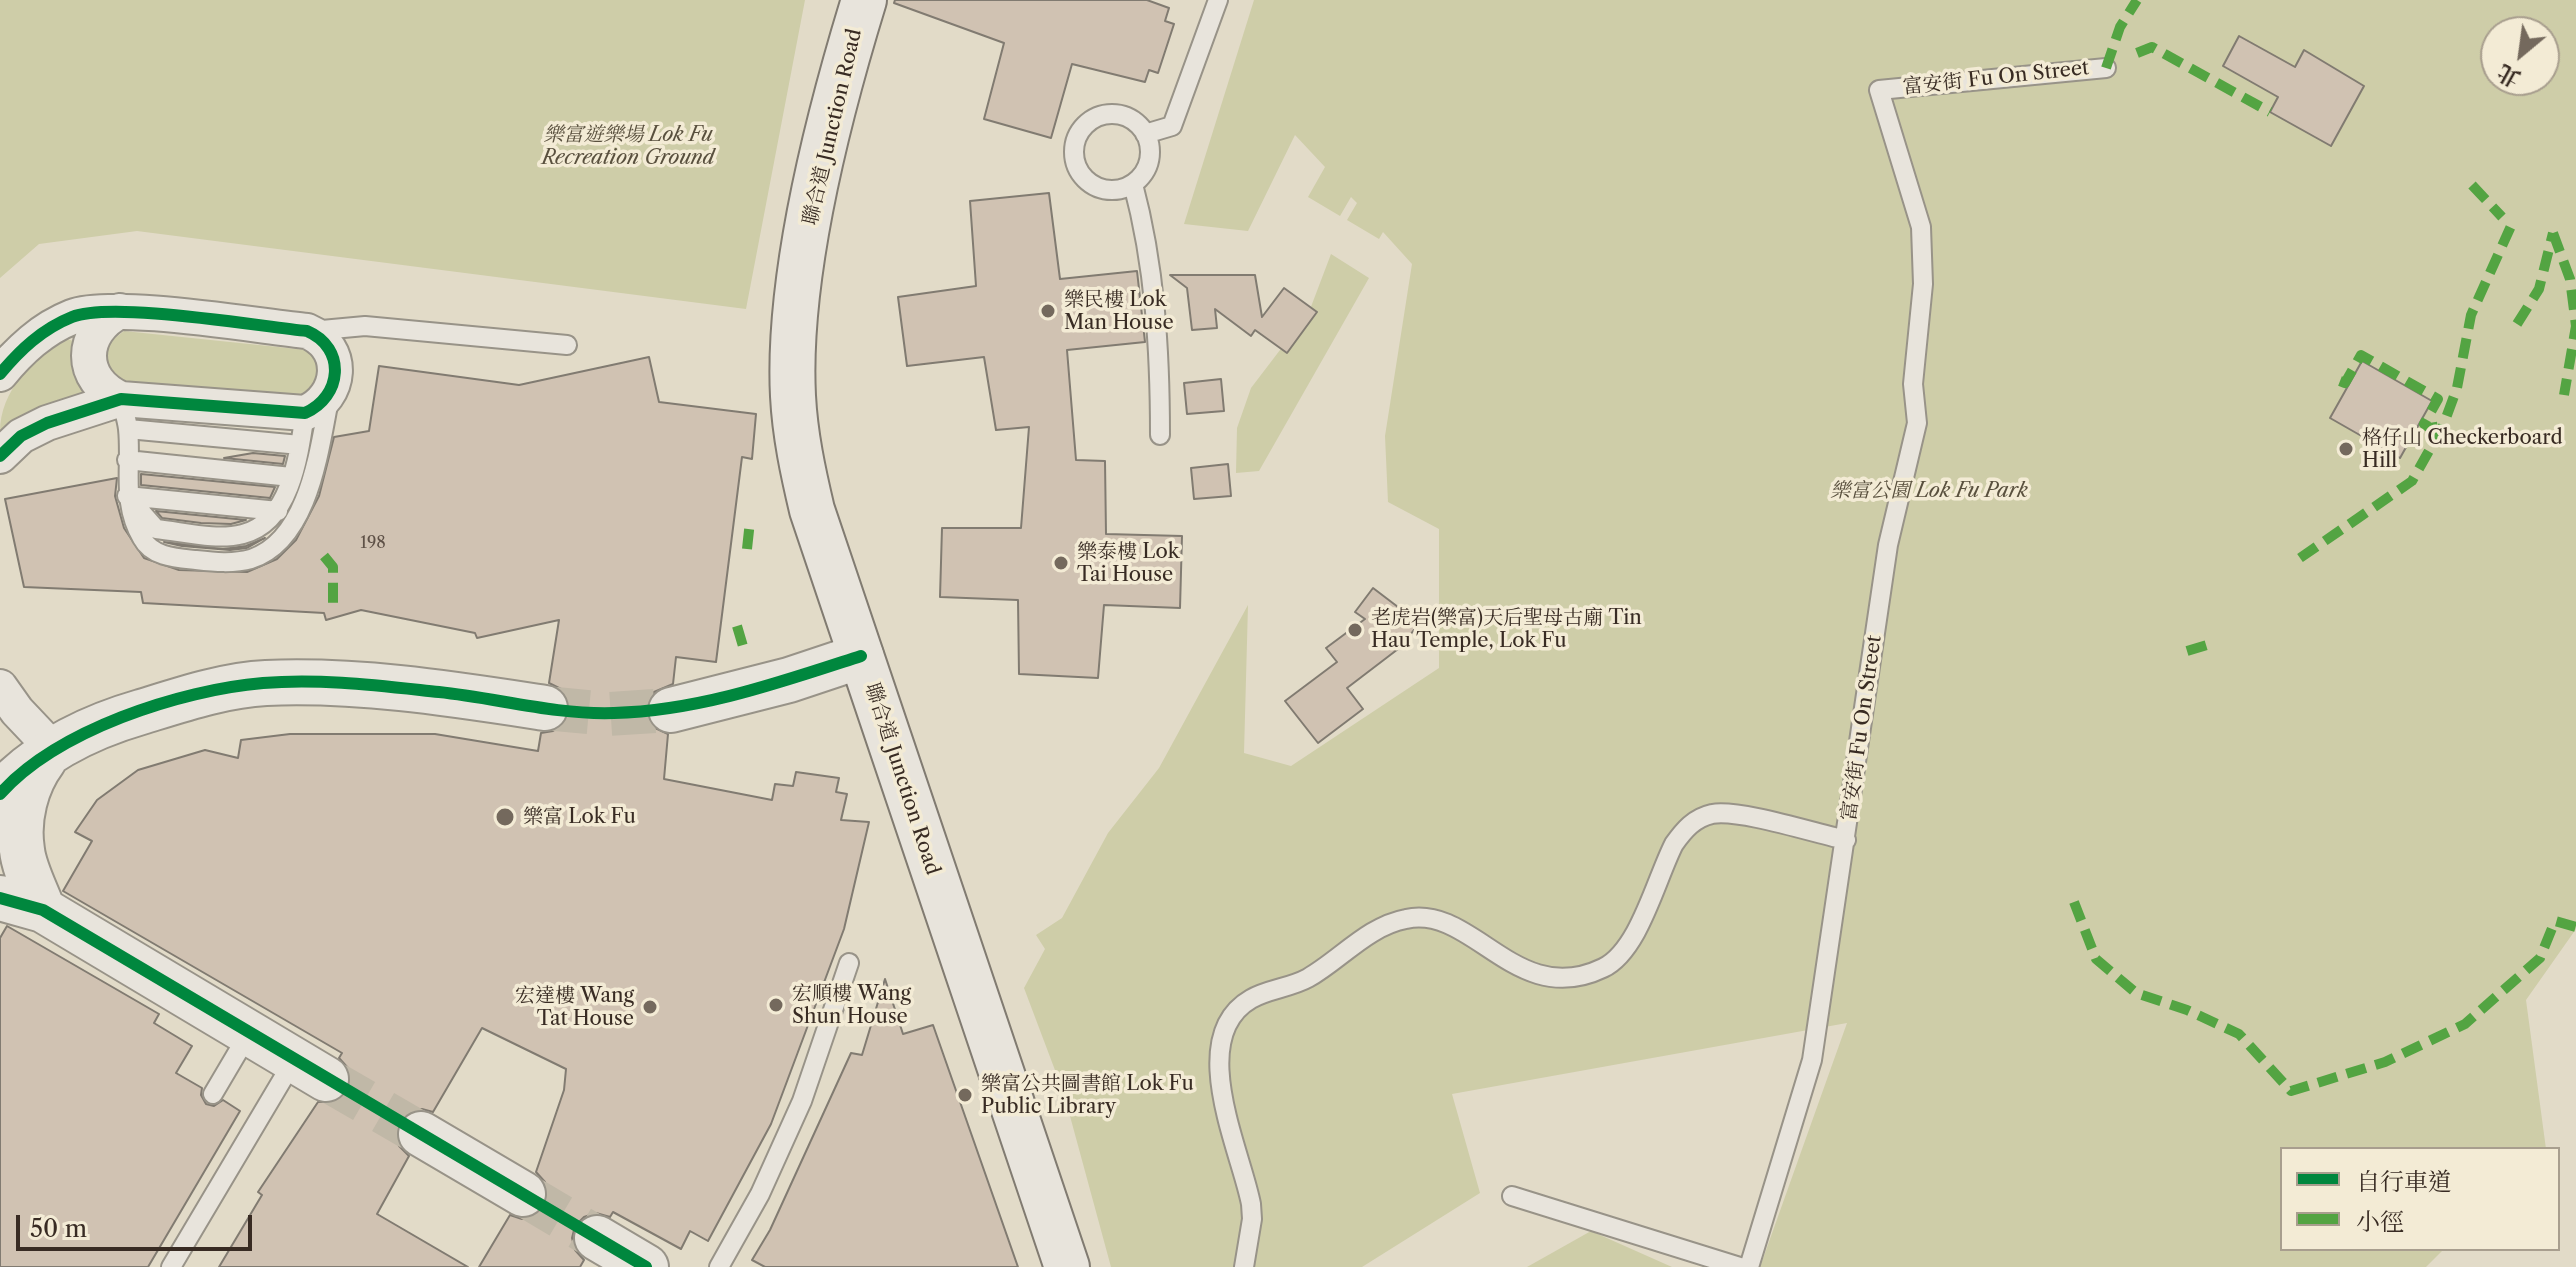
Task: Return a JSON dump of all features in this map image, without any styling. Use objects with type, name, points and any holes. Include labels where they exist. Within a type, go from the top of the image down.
[{"type":"street","name":"聯合道 Junction Road","points":[[864,0],[823,162],[803,266],[793,342],[793,395],[798,449],[812,510],[1067,1267]]},
{"type":"street","points":[[120,311],[105,319],[94,331],[87,352],[88,364],[99,385],[124,414]]},
{"type":"street","points":[[0,374],[19,351],[46,330],[75,316],[120,311],[307,331],[324,341],[336,367],[312,417],[124,414],[47,423],[21,436],[0,456]]},
{"type":"street","points":[[671,710],[789,680],[861,656]]},
{"type":"street","points":[[0,794],[53,749],[108,722],[189,697],[263,683],[442,692],[545,708]]},
{"type":"street","points":[[0,687],[17,711],[53,749]]},
{"type":"street","points":[[43,910],[22,850],[24,805],[31,777],[53,749]]},
{"type":"street","points":[[0,898],[43,910],[310,1069]]},
{"type":"street","points":[[421,1134],[523,1194]]},
{"type":"lane","points":[[1145,134],[1172,126],[1218,0]]},
{"type":"lane","name":"富安街 Fu On Street","points":[[1244,1267],[1252,1219],[1251,1204],[1225,1115],[1220,1064],[1229,1024],[1252,998],[1304,980],[1375,932],[1416,917],[1452,925],[1496,956],[1523,970],[1563,976],[1589,973],[1624,952],[1674,844],[1684,830],[1702,817],[1726,813],[1846,840],[1892,524],[1917,423],[1913,384],[1923,284],[1921,227],[1879,90],[2106,68]]},
{"type":"lane","points":[[1114,114],[1138,123],[1145,134],[1149,144],[1147,167],[1133,184],[1121,189],[1095,186],[1077,167],[1075,142],[1089,121],[1114,114]]},
{"type":"lane","points":[[1133,184],[1144,223],[1159,335],[1160,435]]},
{"type":"lane","points":[[307,331],[365,326],[567,345]]},
{"type":"lane","points":[[124,414],[127,496],[142,540],[164,557],[225,563],[253,558],[287,532],[303,504],[312,417]]},
{"type":"lane","points":[[127,496],[156,529],[220,537],[246,533],[278,511],[312,417]]},
{"type":"lane","points":[[127,460],[291,477]]},
{"type":"lane","points":[[127,496],[278,511]]},
{"type":"lane","points":[[1749,1267],[1812,1060],[1846,840]]},
{"type":"lane","points":[[719,1267],[760,1194],[802,1101],[849,963]]},
{"type":"lane","points":[[213,1094],[249,1033]]},
{"type":"lane","points":[[171,1267],[310,1069]]},
{"type":"lane","points":[[1512,1196],[1740,1267]]},
{"type":"green space","name":"樂富遊樂場 Lok Fu Recreation Ground","points":[[0,0],[805,0],[746,309],[137,231],[39,244],[0,278]]},
{"type":"green space","name":"樂富公園 Lok Fu Park","points":[[1254,0],[2576,0],[2576,929],[2526,1000],[2546,1147],[2280,1147],[2280,1251],[2442,1251],[2426,1267],[1760,1267],[1847,1023],[1452,1094],[1480,1193],[1362,1267],[1111,1267],[1064,1094],[1024,988],[1045,949],[1036,935],[1062,918],[1108,833],[1159,768],[1248,605],[1244,753],[1291,766],[1439,668],[1439,529],[1388,502],[1385,436],[1412,264],[1383,232],[1379,239],[1347,220],[1357,203],[1351,197],[1340,216],[1308,197],[1325,167],[1295,135],[1248,231],[1184,224]]},
{"type":"green space","points":[[1331,254],[1369,278],[1259,471],[1236,473],[1237,428],[1251,388],[1309,312]]},
{"type":"green space","points":[[124,331],[307,350],[320,363],[318,385],[301,396],[126,385],[106,372],[105,346]]},
{"type":"green space","points":[[67,339],[80,343],[93,399],[40,413],[0,432],[6,403],[21,377],[42,356]]},
{"type":"green space","points":[[1591,1231],[1672,1267],[1527,1267]]},
{"type":"building","points":[[895,0],[1147,0],[1169,8],[1165,21],[1174,24],[1158,73],[1149,70],[1145,82],[1072,64],[1051,138],[984,119],[1004,43],[894,3]]},
{"type":"building","points":[[2239,36],[2295,67],[2304,50],[2364,86],[2331,146],[2270,112],[2278,97],[2223,66]]},
{"type":"building","points":[[1049,193],[1060,279],[1137,271],[1145,342],[1067,350],[1076,460],[1105,461],[1106,534],[1182,536],[1180,608],[1104,605],[1098,678],[1019,674],[1018,600],[940,597],[942,528],[1021,528],[1029,427],[996,430],[984,357],[907,366],[898,297],[976,286],[970,201]]},
{"type":"building","points":[[1170,275],[1255,275],[1262,317],[1284,288],[1317,312],[1287,353],[1255,330],[1251,336],[1215,309],[1217,328],[1192,330],[1187,288]]},
{"type":"building","points":[[649,357],[659,402],[756,414],[752,459],[742,457],[716,662],[676,657],[673,684],[654,692],[647,704],[647,717],[653,727],[668,734],[664,779],[772,800],[775,784],[793,786],[796,772],[839,778],[836,792],[847,794],[841,820],[869,822],[844,929],[771,1124],[708,1241],[690,1231],[681,1249],[613,1212],[610,1217],[596,1213],[584,1217],[575,1226],[572,1238],[575,1250],[584,1260],[580,1267],[479,1267],[510,1215],[522,1219],[535,1216],[545,1206],[548,1195],[545,1182],[536,1172],[564,1090],[566,1069],[482,1028],[433,1112],[422,1109],[409,1112],[399,1122],[396,1133],[399,1146],[409,1156],[377,1214],[468,1267],[219,1267],[262,1195],[258,1192],[318,1102],[337,1101],[347,1092],[351,1080],[348,1068],[339,1058],[342,1053],[63,891],[92,841],[75,832],[97,800],[138,770],[205,750],[238,758],[241,740],[290,734],[435,734],[538,751],[541,733],[553,731],[564,724],[570,711],[561,689],[549,683],[559,620],[477,638],[475,633],[361,610],[326,620],[324,613],[143,603],[141,592],[24,587],[5,499],[117,478],[115,496],[124,528],[144,558],[179,570],[247,572],[277,559],[296,540],[319,496],[334,437],[369,431],[379,366],[519,385]]},
{"type":"building","points":[[2362,361],[2432,401],[2400,458],[2330,418]]},
{"type":"building","points":[[1221,379],[1224,411],[1187,414],[1184,383]]},
{"type":"building","points":[[253,453],[285,456],[283,464],[224,458]]},
{"type":"building","points":[[1228,464],[1231,496],[1194,499],[1191,468]]},
{"type":"building","points":[[141,474],[275,487],[270,498],[141,485]]},
{"type":"building","points":[[156,511],[246,520],[231,524],[201,523],[162,518]]},
{"type":"building","points":[[265,538],[247,548],[230,550],[164,542],[223,549],[246,546]]},
{"type":"building","points":[[1373,588],[1419,623],[1402,646],[1347,688],[1363,709],[1318,743],[1285,701],[1337,662],[1326,648],[1365,619],[1355,612]]},
{"type":"building","points":[[7,926],[159,1014],[154,1023],[192,1046],[176,1073],[202,1088],[201,1095],[206,1104],[214,1106],[223,1100],[240,1111],[148,1267],[0,1267],[0,938]]},
{"type":"building","points":[[885,979],[903,1034],[933,1025],[1018,1267],[765,1267],[752,1260],[770,1230],[851,1053],[862,1055]]},
{"type":"tunnel","points":[[545,708],[609,714],[671,710]]},
{"type":"tunnel","points":[[326,1079],[421,1134]]},
{"type":"tunnel","points":[[523,1194],[597,1238]]},
{"type":"marked path","points":[[2106,68],[2120,27],[2137,0]]},
{"type":"marked path","points":[[2137,53],[2152,47],[2270,112]]},
{"type":"marked path","points":[[2472,185],[2502,217]]},
{"type":"marked path","points":[[2300,558],[2412,481],[2443,426],[2457,388],[2471,315],[2511,226]]},
{"type":"marked path","points":[[2553,233],[2570,279],[2576,326],[2564,395]]},
{"type":"marked path","points":[[2517,324],[2539,289],[2553,233]]},
{"type":"marked path","points":[[2340,381],[2345,383],[2361,355],[2438,399],[2424,424],[2430,428],[2443,426]]},
{"type":"marked path","points":[[747,549],[750,521]]},
{"type":"marked path","points":[[324,556],[333,567],[333,611]]},
{"type":"marked path","points":[[737,626],[745,653]]},
{"type":"marked path","points":[[2187,651],[2210,644]]},
{"type":"marked path","points":[[2074,902],[2096,959],[2136,993],[2187,1010],[2239,1034],[2291,1091],[2385,1062],[2465,1024],[2540,958],[2555,921],[2576,927]]},
{"type":"cycle path","points":[[0,374],[32,341],[61,322],[92,313],[119,312],[186,316],[307,331],[329,349],[335,372],[327,396],[305,413],[121,399],[47,423],[21,436],[0,456]]},
{"type":"cycle path","points":[[0,794],[24,771],[86,733],[158,704],[230,687],[307,681],[351,683],[461,695],[526,706],[614,713],[708,701],[861,656]]},
{"type":"cycle path","points":[[0,898],[43,910],[646,1267]]},
{"type":"place","name":"樂民樓 Lok Man House","points":[[1048,311]]},
{"type":"place","name":"格仔山 Checkerboard Hill","points":[[2346,449]]},
{"type":"place","name":"樂泰樓 Lok Tai House","points":[[1061,563]]},
{"type":"place","name":"老虎岩(樂富)天后聖母古廟 Tin Hau Temple, Lok Fu","points":[[1355,630]]},
{"type":"place","name":"樂富 Lok Fu","points":[[505,817]]},
{"type":"place","name":"宏順樓 Wang Shun House","points":[[776,1005]]},
{"type":"place","name":"宏達樓 Wang Tat House","points":[[650,1007]]},
{"type":"place","name":"樂富公共圖書館 Lok Fu Public Library","points":[[965,1095]]}]
